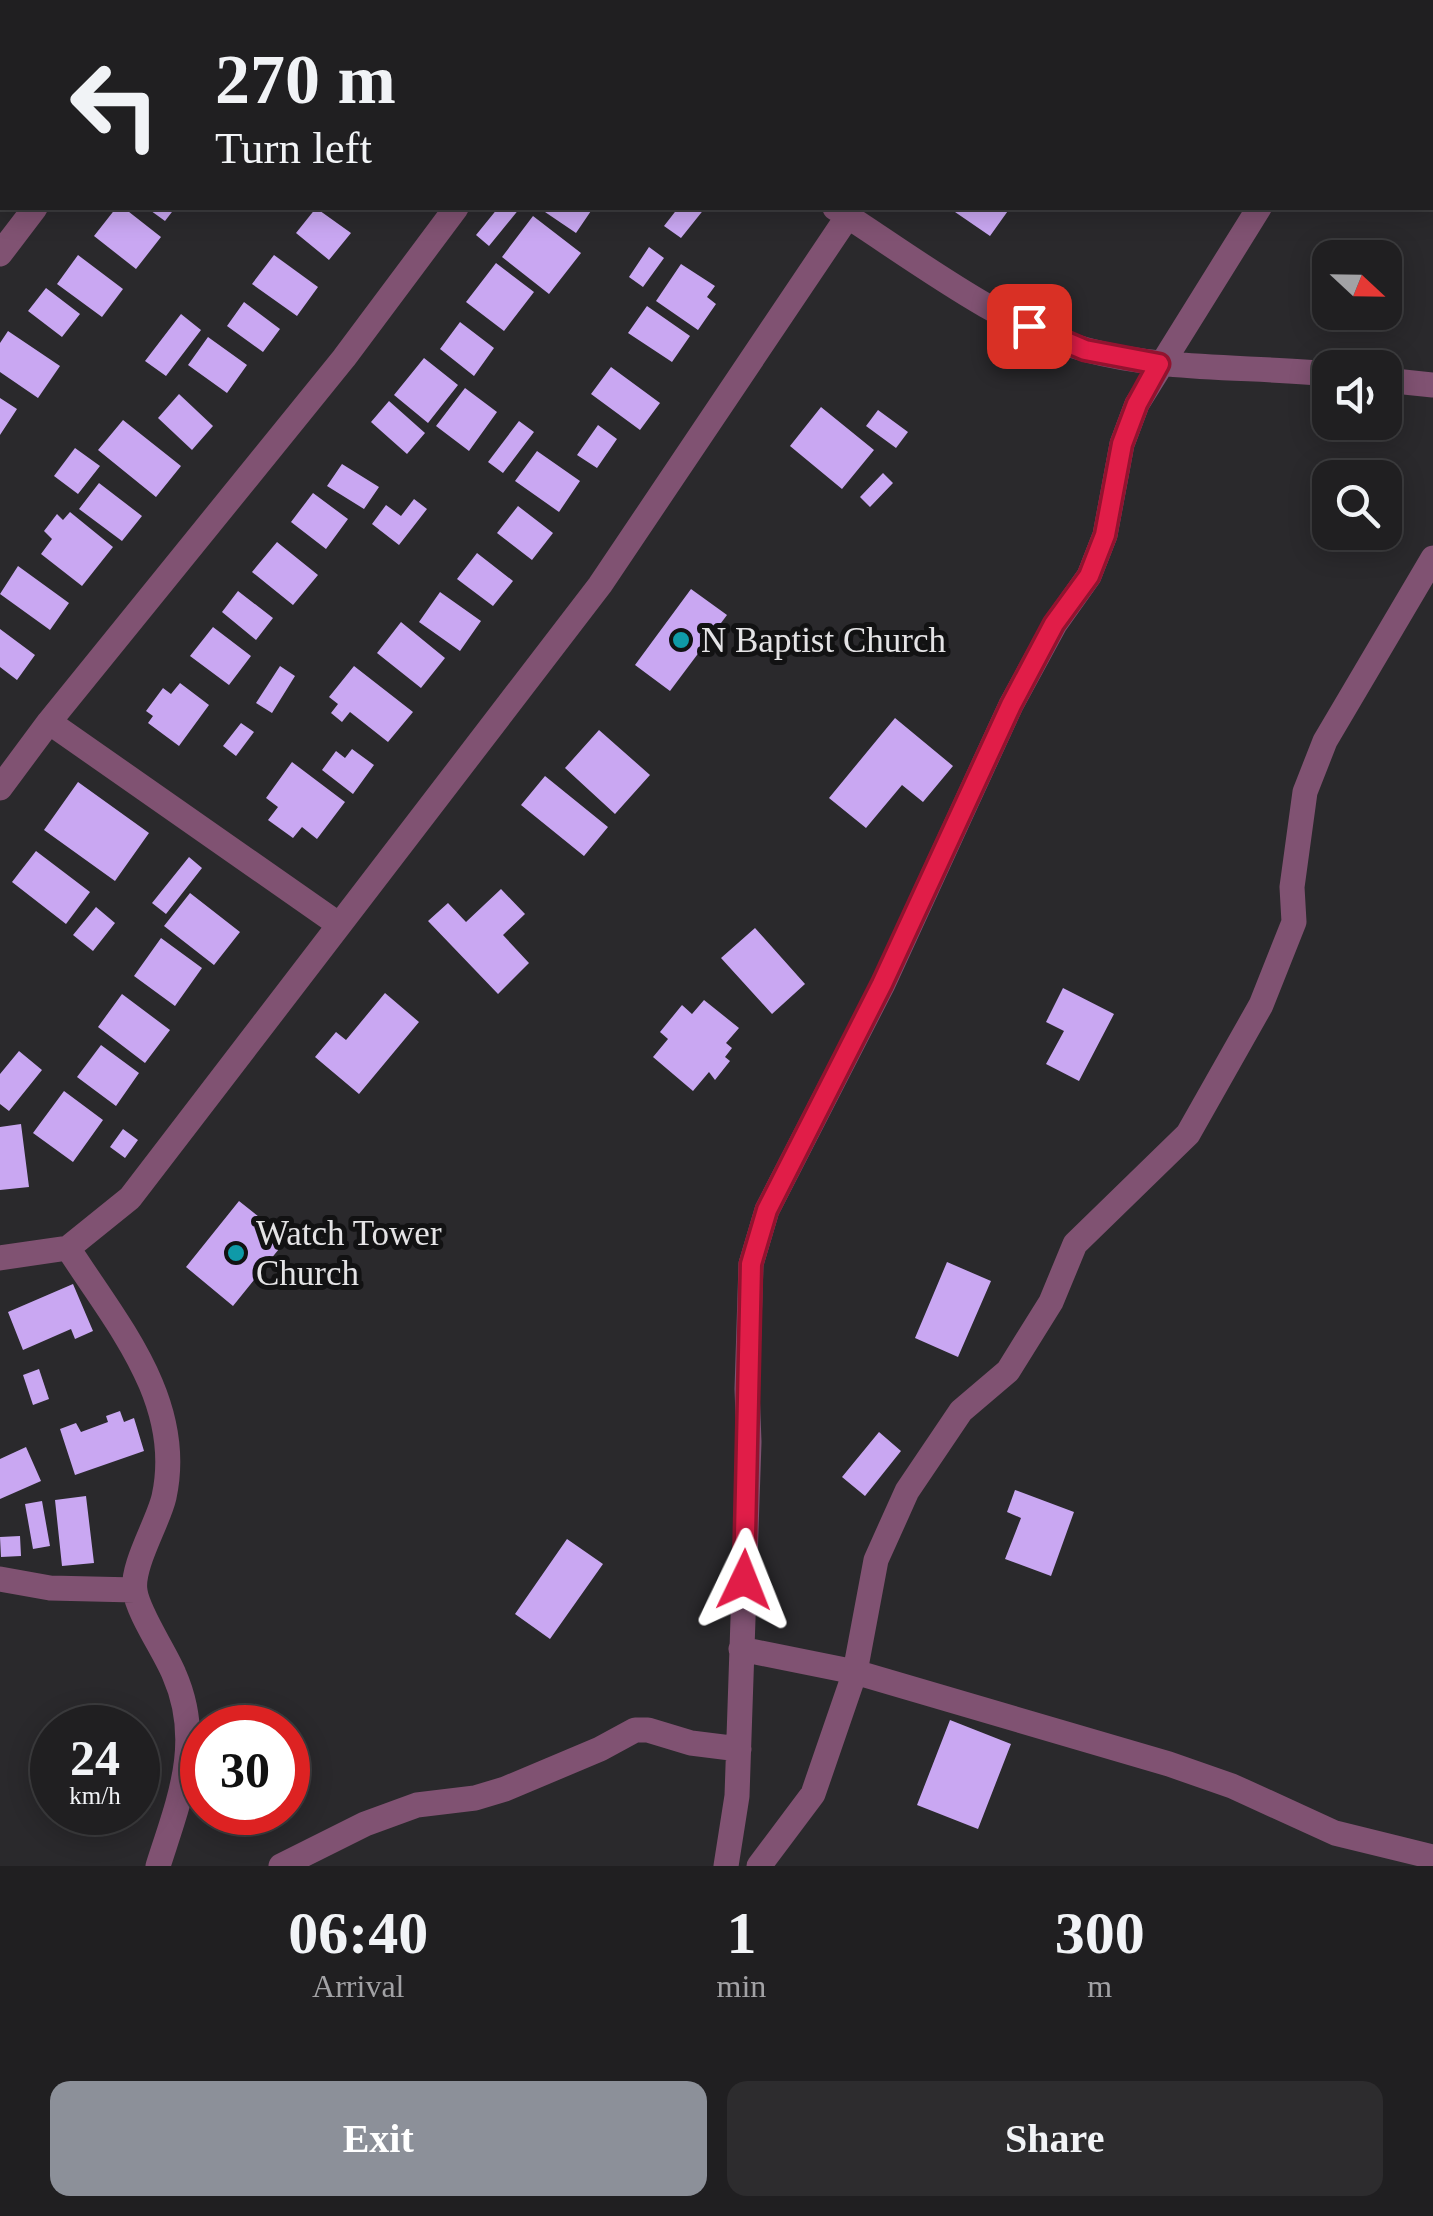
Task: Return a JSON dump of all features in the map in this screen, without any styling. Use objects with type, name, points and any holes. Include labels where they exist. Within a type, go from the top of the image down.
[{"type":"street","points":[[0,254],[33,210]]},
{"type":"street","points":[[0,788],[344,358],[455,210]]},
{"type":"street","points":[[726,1866],[738,1796],[751,1264],[767,1210],[882,984],[1011,705],[1054,624],[1089,576],[1105,535],[1122,444],[1137,404],[1258,210]]},
{"type":"street","points":[[0,1258],[68,1248],[130,1198],[600,585],[842,212],[1001,314],[1085,350],[1159,364],[1312,372]]},
{"type":"street","points":[[1402,382],[1433,385]]},
{"type":"street","points":[[759,1866],[813,1794],[855,1672],[876,1560],[907,1491],[961,1411],[1008,1371],[1051,1302],[1076,1244],[1188,1134],[1262,1005],[1294,922],[1292,887],[1305,792],[1325,741],[1433,558]]},
{"type":"street","points":[[50,722],[338,924]]},
{"type":"street","points":[[68,1248],[150,1376],[168,1444],[165,1494],[135,1590],[176,1677],[187,1716],[190,1750],[158,1866]]},
{"type":"street","points":[[0,1579],[50,1588],[135,1590]]},
{"type":"street","points":[[741,1648],[855,1672],[1168,1764],[1232,1786],[1335,1833],[1433,1858]]},
{"type":"street","points":[[282,1866],[365,1824],[417,1805],[475,1798],[505,1789],[635,1730],[739,1749]]},
{"type":"building","points":[[114,210],[127,210],[161,237],[136,269],[94,236]]},
{"type":"building","points":[[150,210],[173,210],[165,221]]},
{"type":"building","points":[[314,210],[319,210],[351,233],[329,260],[296,233]]},
{"type":"building","points":[[496,210],[518,210],[489,246],[476,235]]},
{"type":"building","points":[[546,210],[592,210],[576,233]]},
{"type":"building","points":[[676,210],[703,210],[681,238],[664,226]]},
{"type":"building","points":[[956,210],[1009,210],[990,236]]},
{"type":"building","points":[[533,216],[581,253],[549,294],[502,257]]},
{"type":"building","points":[[649,247],[664,258],[643,287],[629,277]]},
{"type":"building","points":[[78,255],[123,289],[102,317],[57,284]]},
{"type":"building","points":[[274,255],[318,287],[297,316],[252,284]]},
{"type":"building","points":[[496,263],[534,292],[504,331],[466,302]]},
{"type":"building","points":[[681,264],[715,286],[707,297],[716,304],[698,330],[656,301]]},
{"type":"building","points":[[46,288],[80,314],[62,337],[28,311]]},
{"type":"building","points":[[244,302],[280,329],[263,352],[227,326]]},
{"type":"building","points":[[647,306],[690,336],[672,362],[628,333]]},
{"type":"building","points":[[181,314],[201,330],[166,376],[145,361]]},
{"type":"building","points":[[460,322],[494,348],[474,376],[440,349]]},
{"type":"building","points":[[8,331],[60,366],[38,398],[0,372],[0,343]]},
{"type":"building","points":[[208,337],[247,365],[227,393],[188,365]]},
{"type":"building","points":[[424,358],[458,385],[428,423],[394,395]]},
{"type":"building","points":[[611,367],[660,403],[640,430],[591,394]]},
{"type":"building","points":[[465,388],[497,412],[469,451],[436,426]]},
{"type":"building","points":[[179,394],[213,426],[192,450],[158,418]]},
{"type":"building","points":[[0,398],[17,409],[0,435]]},
{"type":"building","points":[[389,401],[425,433],[407,454],[371,422]]},
{"type":"building","points":[[821,407],[874,450],[842,489],[790,446]]},
{"type":"building","points":[[878,410],[908,432],[896,448],[866,426]]},
{"type":"building","points":[[123,420],[181,466],[156,497],[98,450]]},
{"type":"building","points":[[519,421],[534,432],[503,473],[488,462]]},
{"type":"building","points":[[598,425],[617,439],[597,468],[577,455]]},
{"type":"building","points":[[75,448],[100,466],[78,494],[54,476]]},
{"type":"building","points":[[537,451],[580,481],[559,512],[515,481]]},
{"type":"building","points":[[342,464],[379,487],[364,509],[327,486]]},
{"type":"building","points":[[883,473],[893,483],[870,507],[860,497]]},
{"type":"building","points":[[99,483],[142,516],[122,541],[79,509]]},
{"type":"building","points":[[313,493],[348,519],[326,549],[291,522]]},
{"type":"building","points":[[414,499],[427,509],[399,545],[372,524],[386,505],[401,516]]},
{"type":"building","points":[[518,506],[553,533],[532,560],[497,533]]},
{"type":"building","points":[[70,512],[113,547],[82,586],[41,554],[52,539],[44,531],[57,514],[63,520]]},
{"type":"building","points":[[277,542],[318,575],[293,605],[252,572]]},
{"type":"building","points":[[477,553],[513,581],[493,606],[457,579]]},
{"type":"building","points":[[18,566],[69,603],[50,630],[0,594]]},
{"type":"building","name":"N Baptist Church","points":[[691,589],[727,615],[670,691],[635,665]]},
{"type":"building","points":[[238,591],[273,618],[256,640],[222,612]]},
{"type":"building","points":[[440,592],[481,621],[460,651],[419,622]]},
{"type":"building","points":[[401,622],[445,658],[421,688],[377,653]]},
{"type":"building","points":[[213,627],[251,656],[229,685],[190,656]]},
{"type":"building","points":[[0,629],[35,655],[17,680],[0,667]]},
{"type":"building","points":[[280,666],[295,676],[272,713],[256,703]]},
{"type":"building","points":[[354,666],[413,712],[388,742],[350,712],[342,722],[331,713],[338,704],[329,697]]},
{"type":"building","points":[[180,683],[209,705],[179,746],[148,723],[153,716],[146,711],[163,688],[171,694]]},
{"type":"building","points":[[895,718],[953,766],[923,802],[902,785],[866,828],[829,798]]},
{"type":"building","points":[[241,723],[254,732],[236,756],[223,746]]},
{"type":"building","points":[[599,730],[650,775],[615,814],[565,768]]},
{"type":"building","points":[[352,749],[374,765],[353,794],[322,770],[336,751],[345,758]]},
{"type":"building","points":[[292,762],[345,802],[317,839],[302,827],[293,838],[268,820],[278,807],[266,798]]},
{"type":"building","points":[[545,776],[608,827],[584,856],[521,805]]},
{"type":"building","points":[[78,782],[149,833],[115,881],[44,830]]},
{"type":"building","points":[[36,851],[90,892],[66,924],[12,882]]},
{"type":"building","points":[[189,857],[202,868],[166,914],[152,903]]},
{"type":"building","points":[[501,889],[525,914],[503,935],[529,963],[498,994],[428,921],[448,903],[466,922]]},
{"type":"building","points":[[190,893],[240,932],[214,965],[164,926]]},
{"type":"building","points":[[96,907],[115,923],[93,951],[73,935]]},
{"type":"building","points":[[755,928],[805,984],[772,1014],[721,958]]},
{"type":"building","points":[[161,938],[202,968],[175,1006],[134,976]]},
{"type":"building","points":[[1063,988],[1114,1014],[1079,1081],[1046,1064],[1064,1031],[1046,1022]]},
{"type":"building","points":[[385,993],[419,1022],[359,1094],[315,1057],[336,1032],[346,1040]]},
{"type":"building","points":[[122,994],[170,1030],[145,1063],[98,1027]]},
{"type":"building","points":[[704,1000],[739,1028],[726,1043],[732,1048],[725,1057],[730,1061],[715,1080],[709,1072],[693,1091],[653,1057],[668,1039],[660,1032],[682,1005],[692,1014]]},
{"type":"building","points":[[101,1045],[139,1073],[116,1106],[77,1077]]},
{"type":"building","points":[[19,1051],[42,1070],[9,1111],[0,1104],[0,1074]]},
{"type":"building","points":[[64,1091],[103,1120],[73,1162],[33,1133]]},
{"type":"building","points":[[21,1124],[29,1187],[0,1190],[0,1127]]},
{"type":"building","points":[[123,1129],[138,1140],[125,1158],[110,1147]]},
{"type":"building","name":"Watch Tower Church","points":[[239,1201],[287,1239],[233,1306],[186,1267]]},
{"type":"building","points":[[947,1262],[991,1281],[958,1357],[915,1338]]},
{"type":"building","points":[[73,1284],[93,1331],[75,1339],[71,1329],[23,1350],[8,1312]]},
{"type":"building","points":[[39,1369],[49,1399],[33,1405],[23,1375]]},
{"type":"building","points":[[120,1411],[124,1422],[134,1418],[144,1451],[75,1475],[60,1429],[76,1423],[81,1432],[108,1422],[106,1416]]},
{"type":"building","points":[[879,1432],[901,1451],[865,1496],[842,1477]]},
{"type":"building","points":[[26,1447],[41,1481],[0,1499],[0,1459]]},
{"type":"building","points":[[1015,1490],[1074,1512],[1051,1576],[1005,1559],[1021,1518],[1007,1512]]},
{"type":"building","points":[[86,1496],[94,1563],[62,1566],[55,1500]]},
{"type":"building","points":[[42,1501],[50,1546],[33,1549],[25,1504]]},
{"type":"building","points":[[20,1536],[21,1556],[1,1557],[0,1537]]},
{"type":"building","points":[[567,1539],[603,1564],[550,1639],[515,1614]]},
{"type":"building","points":[[950,1720],[1011,1744],[978,1829],[917,1805]]},
{"type":"place","name":"N Baptist Church","points":[[681,640]]},
{"type":"place","name":"Watch Tower Church","points":[[236,1253]]},
{"type":"route","points":[[744,1580],[751,1264],[767,1210],[882,984],[1011,705],[1054,624],[1089,576],[1105,535],[1122,444],[1137,404],[1159,364],[1085,350],[1029,326]]}]
